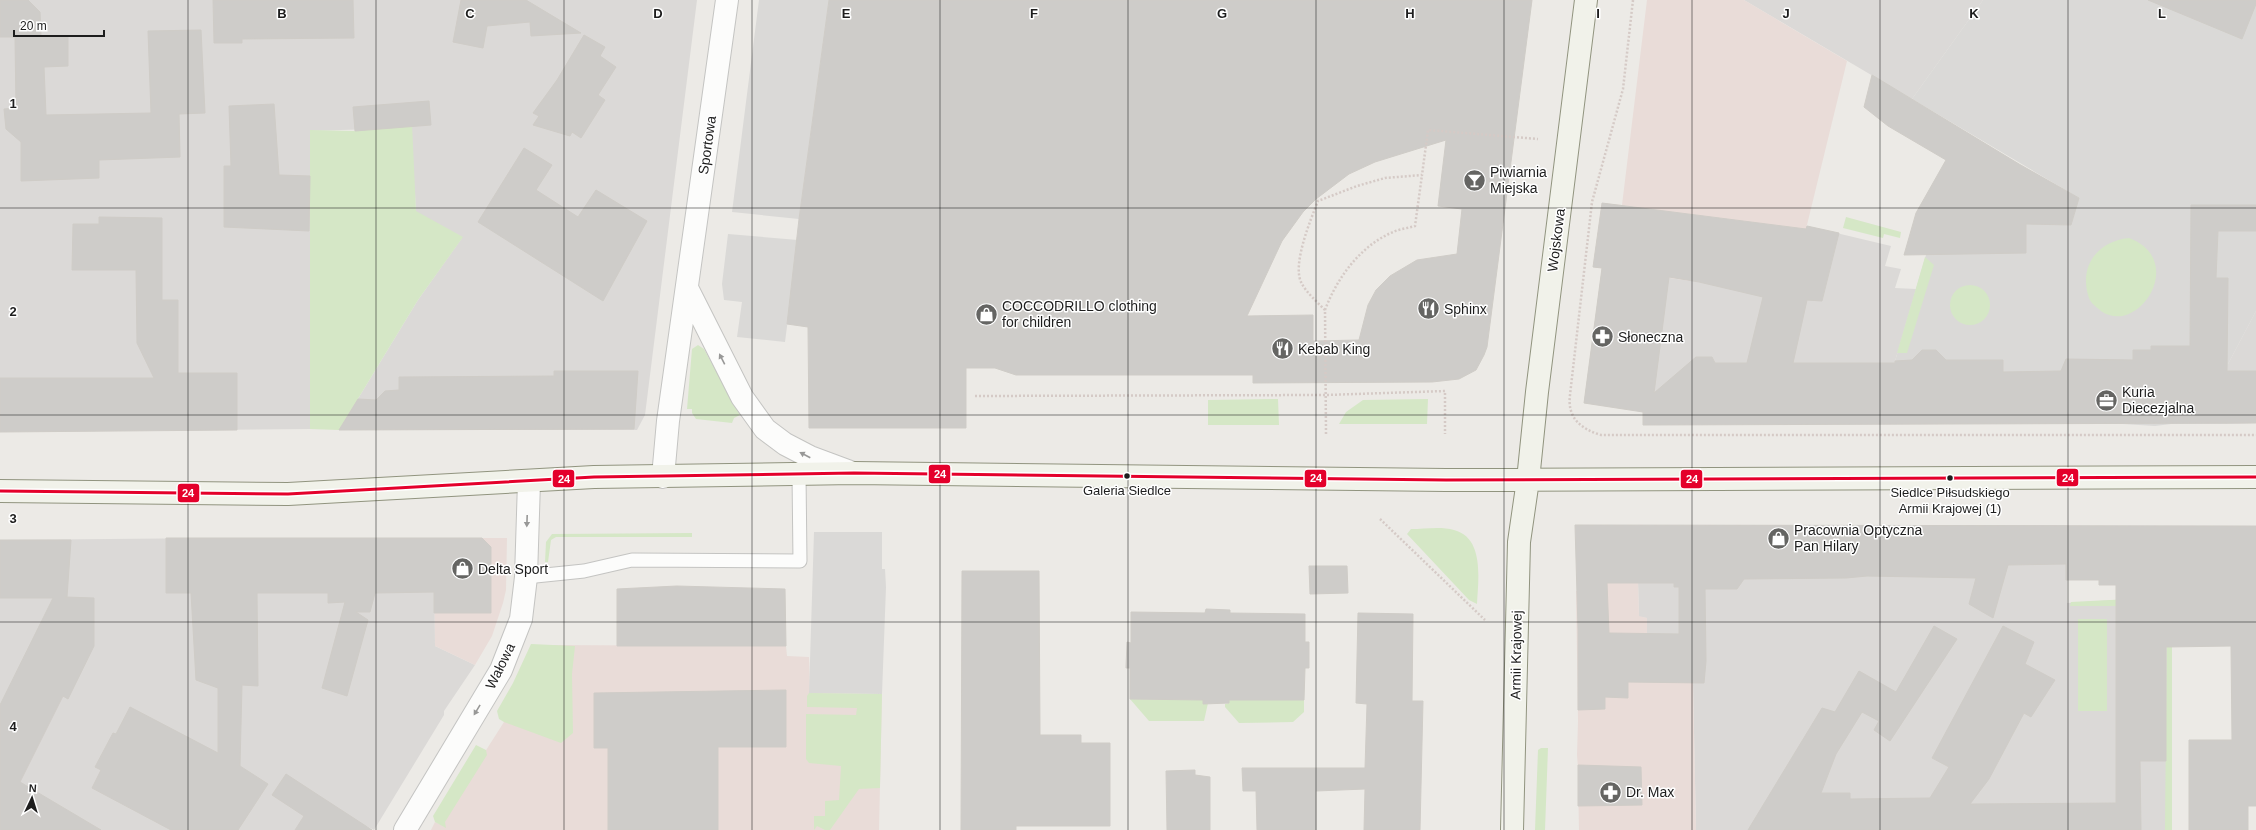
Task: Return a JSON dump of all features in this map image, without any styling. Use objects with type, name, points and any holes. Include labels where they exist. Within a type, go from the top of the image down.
[{"type":"main road","name":"Wojskowa","points":[[1528,480],[1538,384],[1586,0]]},
{"type":"main road","points":[[0,491],[288,494],[529,482],[594,477],[854,473],[1528,480],[2256,478]]},
{"type":"main road","name":"Armii Krajowej","points":[[1512,830],[1519,542],[1528,480]]},
{"type":"street","name":"Sportowa","points":[[663,477],[668,421],[688,290],[727,0]]},
{"type":"street","points":[[688,290],[742,397],[765,429],[785,444],[810,457],[854,473]]},
{"type":"street","name":"Wałowa","points":[[405,830],[501,670],[521,619],[526,577],[529,482]]},
{"type":"lane","points":[[526,577],[584,572],[632,560],[800,561],[798,474]]},
{"type":"path","points":[[1633,0],[1624,89],[1592,202],[1569,400],[1569,406],[1573,417],[1587,431],[1601,435],[2256,435]]},
{"type":"path","points":[[1326,434],[1325,310],[1333,288],[1351,264],[1372,245],[1393,232],[1415,226],[1428,130],[1538,140]]},
{"type":"path","points":[[1325,310],[1301,283],[1299,258],[1306,230],[1318,201],[1357,186],[1385,178],[1422,175]]},
{"type":"path","points":[[975,396],[1326,394],[1445,391],[1445,434]]},
{"type":"path","points":[[1380,519],[1485,620]]},
{"type":"shaded area","points":[[0,0],[697,0],[645,415],[637,430],[339,430],[418,300],[462,238],[416,212],[415,194],[373,129],[310,131],[310,429],[0,432]]},
{"type":"shaded area","points":[[759,0],[829,0],[799,219],[732,212]]},
{"type":"shaded area","points":[[1647,0],[1744,0],[1847,61],[1806,229],[1691,281],[1593,267],[1602,203],[1622,205]]},
{"type":"shaded area","points":[[1744,0],[1983,0],[1912,99]]},
{"type":"shaded area","points":[[1983,0],[2256,0],[2256,311],[2228,364],[2227,424],[2171,424],[2155,426],[2123,424],[1897,424],[1895,361],[1926,255],[1933,221],[2071,225],[2079,198],[1912,99]]},
{"type":"shaded area","points":[[1807,226],[1891,246],[1885,266],[1901,269],[1895,288],[1916,289],[1895,361],[1897,423],[1643,425],[1643,411],[1584,403],[1602,268],[1691,281],[1806,229]]},
{"type":"shaded area","points":[[728,234],[798,240],[785,342],[737,337],[742,302],[724,300],[722,284]]},
{"type":"shaded area","points":[[2256,311],[2256,423],[2227,424],[2228,364]]},
{"type":"shaded area","points":[[1705,525],[2067,525],[2067,603],[2130,599],[2170,610],[2172,830],[1696,830],[1693,683],[1647,682],[1647,618],[1639,617],[1638,581]]},
{"type":"shaded area","points":[[814,532],[882,532],[882,569],[885,569],[886,587],[882,694],[809,693]]},
{"type":"shaded area","points":[[434,538],[435,646],[475,665],[444,711],[444,715],[374,830],[366,826],[363,830],[0,830],[0,540]]},
{"type":"shaded area","points":[[434,538],[507,538],[506,590],[503,603],[492,636],[475,665],[435,646]]},
{"type":"shaded area","points":[[1605,581],[1638,581],[1639,616],[1647,618],[1647,682],[1693,683],[1696,830],[1579,830],[1578,780],[1583,780],[1583,768],[1578,768],[1577,755],[1578,721],[1576,591],[1605,592]]},
{"type":"shaded area","points":[[542,645],[786,646],[787,656],[809,657],[810,693],[882,694],[879,830],[431,830],[435,822],[439,824],[504,722]]},
{"type":"green space","points":[[412,124],[416,211],[463,237],[418,300],[339,430],[310,429],[310,130],[355,131]]},
{"type":"green space","points":[[1846,217],[1901,232],[1900,238],[1884,234],[1883,238],[1843,228]]},
{"type":"green space","points":[[2129,238],[2146,249],[2155,262],[2156,278],[2151,292],[2142,305],[2129,314],[2115,316],[2101,311],[2091,302],[2086,286],[2086,276],[2093,257],[2100,250],[2108,244]]},
{"type":"green space","points":[[1925,257],[1934,265],[1907,353],[1897,353]]},
{"type":"green space","points":[[1974,285],[1981,288],[1987,294],[1990,305],[1989,313],[1981,322],[1974,325],[1966,325],[1959,322],[1951,313],[1950,301],[1953,294],[1962,286]]},
{"type":"green space","points":[[698,345],[704,349],[740,415],[734,418],[732,423],[696,419],[692,413],[692,409],[687,409],[692,349]]},
{"type":"green space","points":[[1278,399],[1279,425],[1208,425],[1208,400]]},
{"type":"green space","points":[[1428,399],[1427,424],[1339,424],[1346,412],[1363,400]]},
{"type":"green space","points":[[1438,528],[1454,530],[1464,535],[1471,542],[1478,561],[1477,604],[1469,600],[1407,534],[1411,529]]},
{"type":"green space","points":[[692,533],[692,537],[556,537],[551,540],[548,562],[545,562],[546,542],[552,534]]},
{"type":"green space","points":[[2130,599],[2172,616],[2172,830],[2165,830],[2167,616],[2116,616],[2116,606],[2070,606],[2071,602]]},
{"type":"green space","points":[[2078,619],[2107,619],[2107,711],[2078,711]]},
{"type":"green space","points":[[531,644],[575,646],[572,674],[573,733],[561,743],[499,719],[497,711],[513,683]]},
{"type":"green space","points":[[809,693],[882,694],[880,788],[859,789],[830,830],[825,830],[817,826],[814,830],[814,816],[825,816],[825,801],[839,800],[841,766],[809,763],[806,759],[806,714],[856,715],[857,708],[807,707],[807,696]]},
{"type":"green space","points":[[1130,699],[1203,700],[1208,703],[1204,721],[1149,721]]},
{"type":"green space","points":[[1229,700],[1304,700],[1304,712],[1293,722],[1239,723],[1225,707],[1225,704],[1229,703]]},
{"type":"green space","points":[[476,745],[486,750],[487,755],[445,822],[446,828],[435,822],[433,816]]},
{"type":"green space","points":[[1541,748],[1548,748],[1545,830],[1535,830],[1538,750]]},
{"type":"building","points":[[0,0],[28,0],[40,12],[41,36],[68,37],[68,66],[44,67],[46,115],[151,113],[148,31],[201,30],[205,113],[179,114],[180,157],[99,160],[99,178],[21,181],[21,142],[6,129],[4,109],[16,108],[15,37],[0,37]]},
{"type":"building","points":[[213,0],[353,0],[354,38],[242,39],[242,43],[214,43]]},
{"type":"building","points":[[461,0],[526,0],[581,33],[531,36],[530,22],[487,26],[483,48],[453,42]]},
{"type":"building","points":[[829,0],[1532,0],[1487,347],[1476,370],[1459,379],[1432,382],[1253,383],[1253,375],[1016,375],[995,368],[966,368],[966,428],[809,428],[808,327],[787,324],[799,219]],"holes":[[[1446,140],[1438,206],[1462,209],[1457,254],[1417,260],[1390,276],[1376,290],[1368,305],[1359,340],[1313,341],[1313,315],[1247,316],[1282,241],[1303,212],[1316,199],[1349,174],[1375,162]]]},
{"type":"building","points":[[2148,0],[2256,0],[2256,4],[2242,39]]},
{"type":"building","points":[[584,35],[605,47],[600,56],[616,67],[598,95],[605,100],[581,138],[572,132],[570,136],[533,125],[539,116],[533,113],[557,80]]},
{"type":"building","points":[[1872,75],[2019,164],[2079,198],[2071,225],[2026,224],[2026,253],[1904,255],[1916,213],[1946,160],[1888,126],[1864,107]]},
{"type":"building","points":[[429,101],[431,125],[355,131],[353,107]]},
{"type":"building","points":[[274,104],[279,175],[310,176],[309,231],[224,227],[224,166],[231,166],[229,106]]},
{"type":"building","points":[[524,148],[552,165],[536,190],[578,217],[596,190],[647,221],[603,301],[478,222]]},
{"type":"building","points":[[1602,203],[1806,229],[1807,226],[1839,233],[1822,301],[1807,300],[1793,363],[1895,363],[1895,361],[1912,360],[1922,350],[1936,350],[1946,360],[2003,360],[2003,372],[2061,371],[2066,359],[2133,360],[2133,350],[2151,350],[2151,346],[2190,346],[2191,205],[2256,205],[2256,231],[2218,231],[2216,278],[2228,278],[2227,371],[2256,371],[2256,423],[1643,425],[1643,412],[1584,403],[1602,268],[1593,267]],"holes":[[[1669,277],[1699,282],[1763,297],[1747,363],[1715,363],[1712,357],[1696,357],[1654,393]]]},
{"type":"building","points":[[99,217],[162,218],[162,300],[178,300],[178,373],[237,373],[237,430],[0,432],[0,378],[154,378],[137,343],[136,270],[72,270],[73,224],[99,224]]},
{"type":"building","points":[[554,371],[638,371],[634,429],[339,430],[358,399],[376,400],[385,391],[399,390],[399,377],[554,376]]},
{"type":"building","points":[[1575,525],[2256,526],[2256,806],[2248,806],[2248,830],[2189,830],[2189,740],[2232,740],[2231,646],[2166,647],[2166,761],[2140,761],[2141,830],[1748,830],[1822,708],[1835,712],[1859,671],[1896,692],[1934,626],[1957,639],[1890,741],[1874,730],[1879,721],[1862,712],[1836,754],[1821,793],[1850,793],[1850,799],[1930,798],[1949,767],[1932,758],[2003,626],[2034,642],[2025,664],[2055,680],[2031,717],[2024,713],[1989,779],[1970,804],[2116,803],[2116,585],[2099,585],[2099,580],[2066,580],[2066,564],[2008,565],[1993,618],[1969,604],[1976,578],[1867,576],[1846,578],[1744,579],[1737,589],[1705,589],[1706,661],[1704,683],[1628,682],[1628,698],[1605,697],[1605,709],[1578,710],[1578,629]],"holes":[[[1607,583],[1674,583],[1674,587],[1679,587],[1679,634],[1609,633]]]},
{"type":"building","points":[[166,538],[482,538],[491,547],[491,613],[434,613],[434,592],[375,593],[370,612],[356,612],[368,620],[347,696],[322,688],[345,602],[328,603],[328,593],[257,593],[258,686],[242,685],[240,766],[268,784],[238,830],[171,830],[92,788],[101,770],[95,767],[113,733],[116,734],[130,707],[218,753],[218,688],[196,680],[191,593],[166,593]]},
{"type":"building","points":[[0,540],[71,540],[67,597],[65,597],[94,598],[94,646],[68,699],[63,696],[20,782],[101,830],[0,830],[0,705],[53,598],[0,598]]},
{"type":"building","points":[[1309,566],[1347,566],[1348,593],[1310,594]]},
{"type":"building","points":[[962,571],[1039,571],[1040,735],[1081,735],[1081,743],[1110,743],[1110,826],[1016,826],[1016,830],[961,830]]},
{"type":"building","points":[[677,586],[785,589],[786,646],[617,646],[617,589]]},
{"type":"building","points":[[1206,609],[1230,610],[1230,613],[1305,614],[1305,642],[1309,642],[1309,668],[1305,668],[1304,700],[1229,700],[1229,703],[1203,704],[1203,700],[1130,699],[1130,668],[1126,668],[1127,642],[1131,643],[1131,612],[1205,613]]},
{"type":"building","points":[[1358,613],[1413,614],[1412,701],[1423,701],[1420,830],[1364,830],[1365,789],[1316,791],[1316,830],[1257,830],[1256,791],[1243,791],[1242,768],[1365,768],[1367,704],[1356,703]]},
{"type":"building","points":[[786,690],[786,747],[718,747],[718,830],[608,830],[608,748],[594,748],[594,693]]},
{"type":"building","name":"Dr. Max","points":[[1578,765],[1641,767],[1642,805],[1578,806]]},
{"type":"building","points":[[1195,770],[1195,775],[1210,777],[1210,830],[1167,830],[1166,771]]},
{"type":"building","points":[[286,774],[372,830],[295,830],[304,816],[272,795]]},
{"type":"transit line","name":"24","points":[[0,491],[288,494],[594,477],[854,473],[1446,480],[2256,477]]},
{"type":"place","name":"Piwiarnia Miejska","points":[[1475,180]]},
{"type":"place","name":"Sphinx","points":[[1429,309]]},
{"type":"place","name":"COCCODRILLO clothing for children","points":[[986,314]]},
{"type":"place","name":"Słoneczna","points":[[1603,337]]},
{"type":"place","name":"Kebab King","points":[[1283,349]]},
{"type":"place","name":"Kuria Diecezjalna","points":[[2106,400]]},
{"type":"place","name":"Galeria Siedlce","points":[[1127,476]]},
{"type":"place","name":"Siedlce Piłsudskiego Armii Krajowej (1)","points":[[1950,478]]},
{"type":"place","name":"Pracownia Optyczna Pan Hilary","points":[[1779,538]]},
{"type":"place","name":"Delta Sport","points":[[463,569]]},
{"type":"place","name":"Dr. Max","points":[[1610,792]]}]
